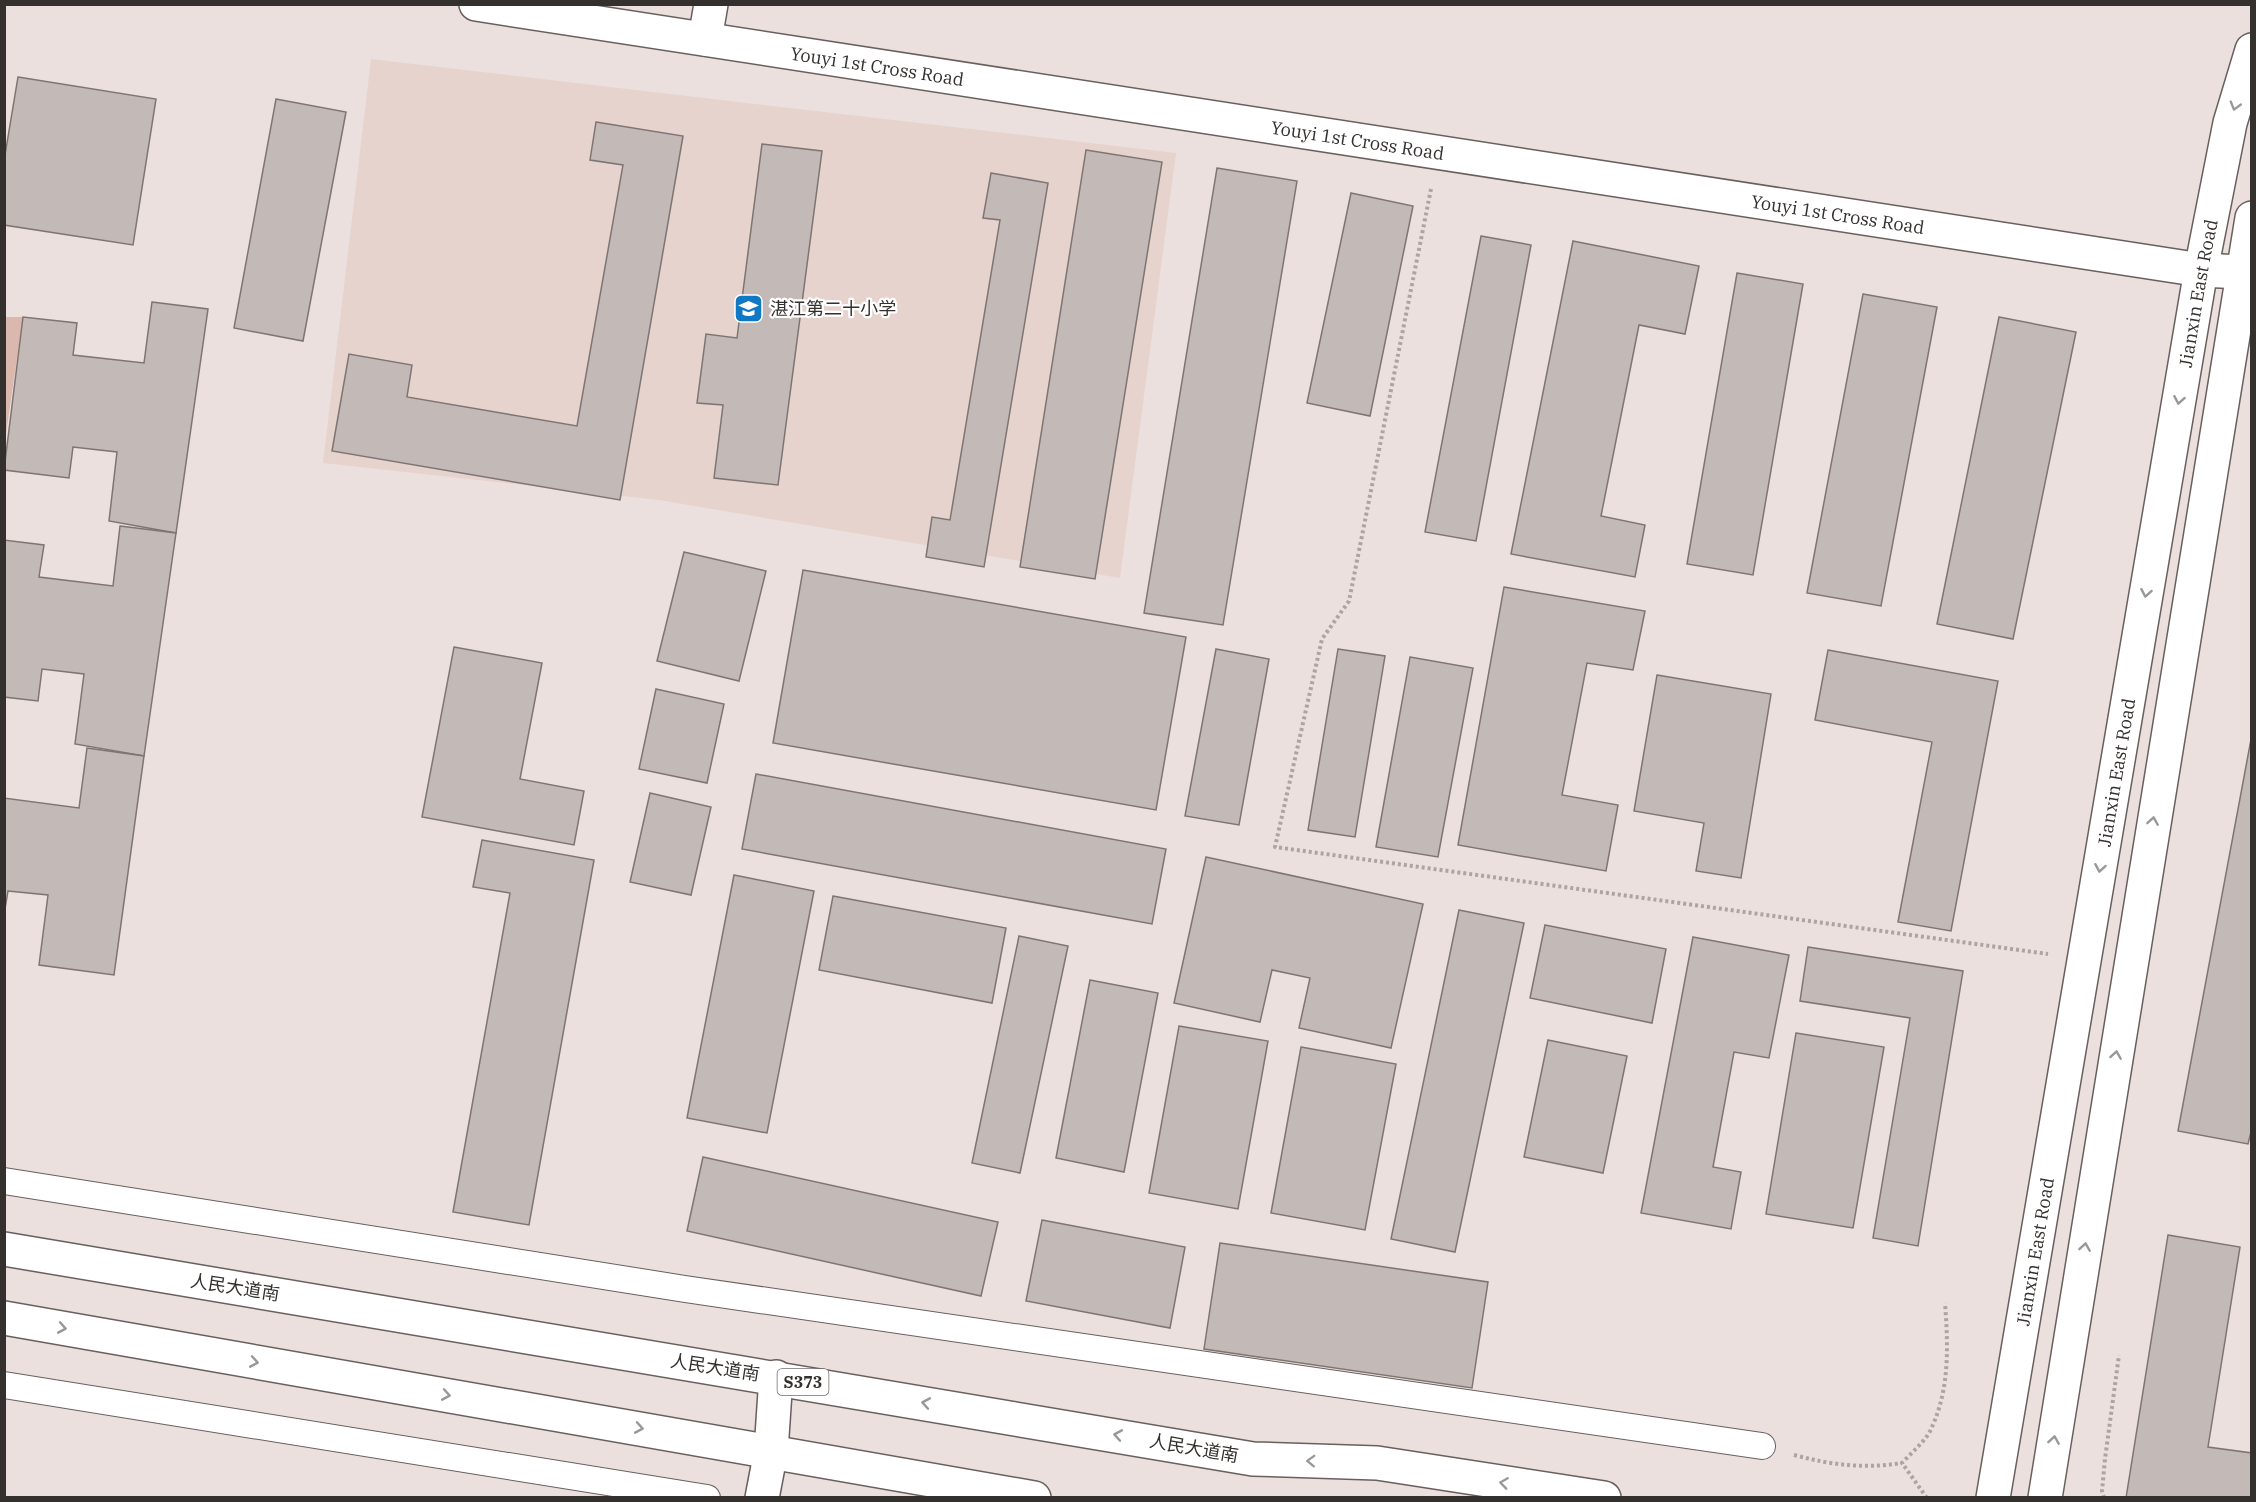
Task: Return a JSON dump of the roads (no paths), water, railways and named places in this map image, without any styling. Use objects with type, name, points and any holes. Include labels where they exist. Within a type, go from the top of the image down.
[{"type":"street","name":"Youyi 1st Cross Road","points":[[477,4],[2201,270],[2241,272]]},
{"type":"street","points":[[705,39],[711,4]]},
{"type":"street","name":"Jianxin East Road","points":[[1993,1497],[2201,270],[2230,123],[2252,50]]},
{"type":"street","points":[[2044,1497],[2243,317],[2241,272],[2252,218]]},
{"type":"street","name":"人民大道南","points":[[4,1249],[1253,1459],[1377,1463],[1604,1497]]},
{"type":"street","points":[[4,1318],[1034,1497]]},
{"type":"street","points":[[762,1497],[771,1451],[776,1377]]},
{"type":"lane","points":[[4,1181],[686,1289],[1762,1446]]},
{"type":"lane","points":[[4,1385],[707,1497]]},
{"type":"place","name":"湛江第二十小学","points":[[749,308]]}]
